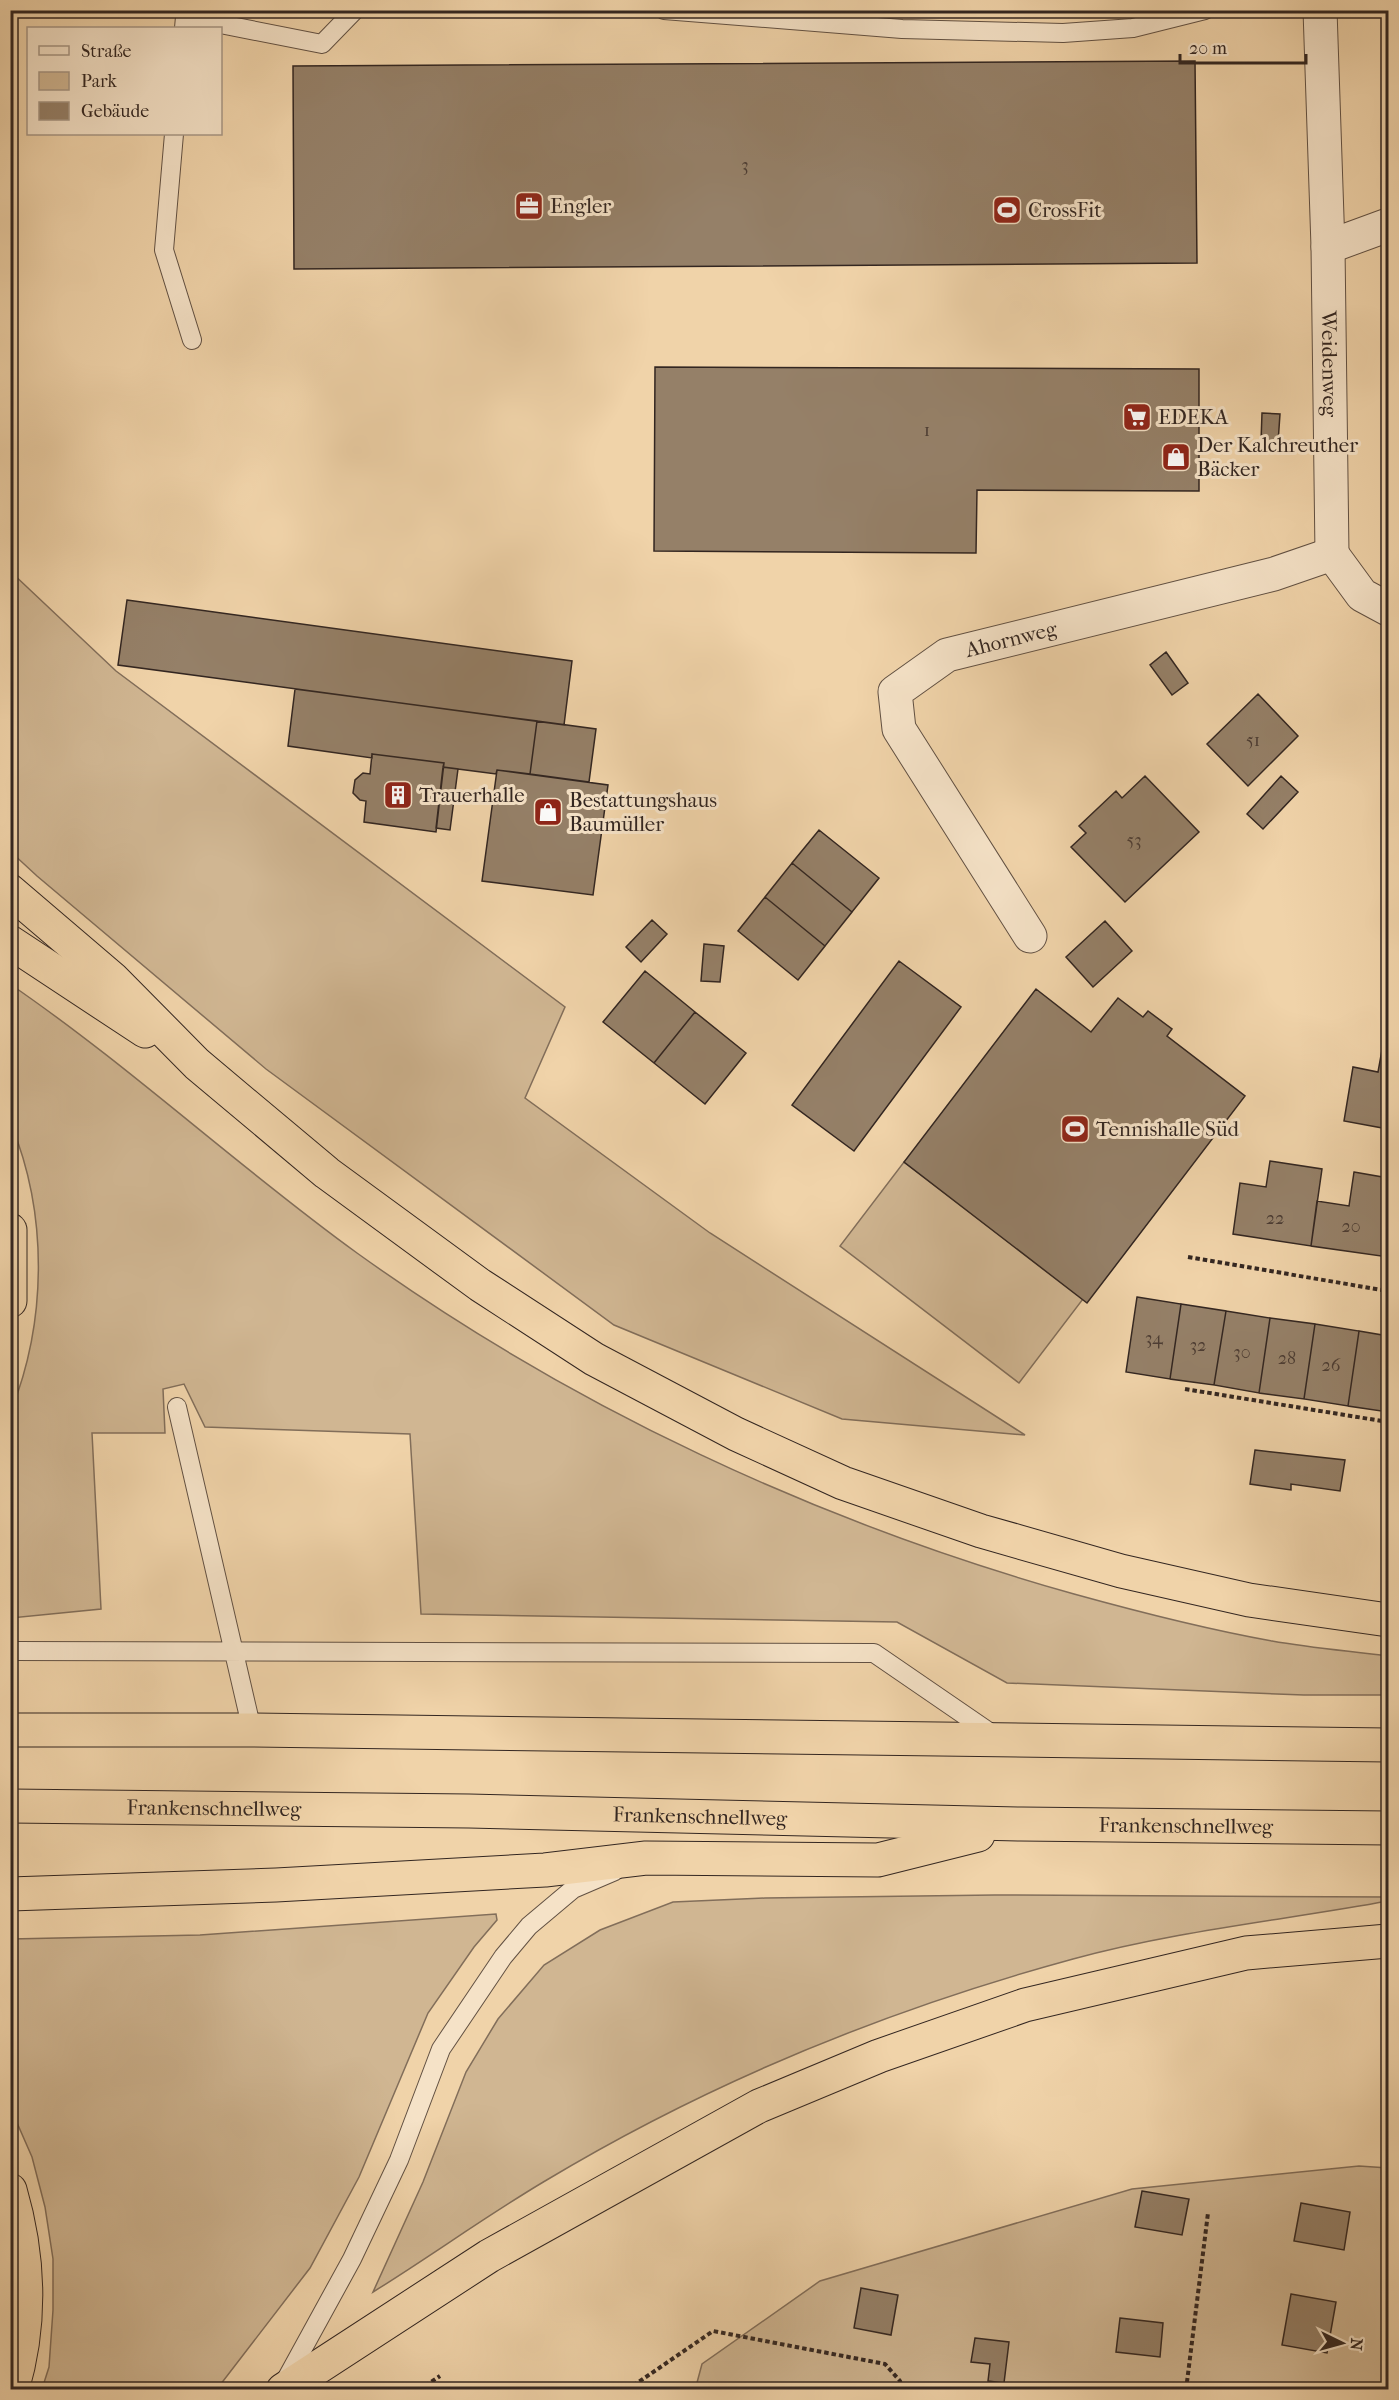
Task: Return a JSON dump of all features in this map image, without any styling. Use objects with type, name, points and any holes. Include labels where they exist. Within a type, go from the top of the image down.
[{"type":"highway","points":[[10,891],[113,979],[197,1064],[327,1173],[480,1285],[594,1359],[736,1434],[843,1484],[981,1531],[1121,1571],[1249,1600],[1389,1620]]},
{"type":"highway","points":[[10,942],[197,1064]]},
{"type":"highway","points":[[10,1230],[10,1301]]},
{"type":"highway","points":[[10,1730],[252,1730],[1389,1745]]},
{"type":"highway","name":"Frankenschnellweg","points":[[10,1806],[469,1811],[1021,1824],[1389,1828]]},
{"type":"highway","points":[[10,1894],[276,1885],[534,1871],[646,1858],[878,1860],[1021,1824]]},
{"type":"highway","points":[[282,2390],[499,2250],[759,2106],[879,2056],[1025,2005],[1246,1953],[1389,1941]]},
{"type":"highway","points":[[10,2190],[21,2226],[27,2275],[25,2325],[12,2390]]},
{"type":"street","name":"Weidenweg","points":[[1320,10],[1328,246],[1332,554]]},
{"type":"street","points":[[1328,246],[1389,225]]},
{"type":"street","points":[[1332,554],[1362,595],[1389,609]]},
{"type":"street","name":"Ahornweg","points":[[1030,936],[899,729],[895,692],[947,655],[1274,574],[1332,554]]},
{"type":"lane","points":[[184,27],[185,17],[322,44],[356,10]]},
{"type":"lane","points":[[664,10],[902,29],[1063,33],[1132,28],[1205,10]]},
{"type":"lane","points":[[174,135],[164,250],[192,340]]},
{"type":"lane","points":[[177,1407],[252,1730]]},
{"type":"lane","points":[[10,1651],[874,1653],[999,1739]]},
{"type":"lane","points":[[282,2390],[352,2259],[399,2160],[441,2049],[503,1957],[529,1926],[573,1889],[646,1858]]},
{"type":"path","points":[[1188,1257],[1389,1291]]},
{"type":"path","points":[[1185,1389],[1389,1422]]},
{"type":"path","points":[[1186,2390],[1208,2213]]},
{"type":"path","points":[[627,2390],[713,2331],[885,2364],[900,2381],[902,2390]]},
{"type":"path","points":[[419,2390],[440,2376]]},
{"type":"green space","points":[[10,571],[116,671],[565,1007],[525,1098],[710,1233],[1025,1435],[842,1419],[614,1325],[266,1069],[37,876],[11,852]]},
{"type":"green space","points":[[10,984],[99,1049],[357,1253],[439,1309],[524,1362],[611,1410],[700,1455],[792,1495],[884,1532],[979,1565],[1074,1594],[1197,1626],[1287,1643],[1388,1656],[1388,1695],[1304,1695],[1007,1683],[897,1622],[421,1614],[410,1434],[205,1427],[184,1384],[163,1389],[165,1433],[92,1433],[101,1609],[11,1618],[11,1411],[23,1377],[31,1341],[37,1304],[38,1267],[37,1231],[32,1194],[11,1124]]},
{"type":"green space","points":[[904,1162],[1083,1299],[1019,1383],[840,1246]]},
{"type":"green space","points":[[995,1895],[1388,1897],[1388,1901],[1191,1933],[1112,1949],[1004,1979],[868,2025],[735,2081],[607,2145],[523,2194],[373,2292],[423,2182],[466,2072],[498,2019],[544,1965],[600,1930],[673,1902],[765,1898]]},
{"type":"green space","points":[[496,1914],[497,1920],[474,1947],[428,2013],[359,2177],[310,2268],[217,2389],[42,2389],[49,2367],[53,2310],[53,2259],[45,2207],[32,2157],[11,2109],[11,1939],[200,1935]]},
{"type":"green space","points":[[1359,2166],[1388,2168],[1388,2389],[695,2390],[702,2364],[820,2281],[1132,2189]]},
{"type":"building","points":[[1195,61],[1197,263],[294,269],[293,66]]},
{"type":"building","points":[[655,367],[1199,369],[1199,491],[977,490],[976,553],[654,551]]},
{"type":"building","points":[[1262,413],[1280,414],[1278,443],[1261,442]]},
{"type":"building","points":[[127,600],[572,661],[564,725],[118,665]]},
{"type":"building","points":[[1166,652],[1188,683],[1172,695],[1150,665]]},
{"type":"building","points":[[295,689],[537,721],[530,774],[497,770],[496,774],[443,767],[444,763],[372,754],[372,758],[288,746]]},
{"type":"building","points":[[1258,694],[1298,736],[1248,786],[1207,744]]},
{"type":"building","points":[[537,721],[596,729],[589,782],[530,774]]},
{"type":"building","name":"Trauerhalle","points":[[372,754],[444,763],[436,832],[364,822],[366,801],[360,800],[353,793],[355,780],[363,773],[370,774]]},
{"type":"building","points":[[443,767],[458,769],[450,830],[436,828]]},
{"type":"building","name":"Bestattungshaus Baumüller","points":[[497,770],[608,785],[593,895],[482,881]]},
{"type":"building","points":[[1145,776],[1199,832],[1125,902],[1071,847],[1086,833],[1079,826],[1116,791],[1122,798]]},
{"type":"building","points":[[1281,776],[1298,792],[1263,829],[1247,814]]},
{"type":"building","points":[[819,830],[879,878],[852,912],[792,863]]},
{"type":"building","points":[[792,863],[852,912],[825,946],[765,897]]},
{"type":"building","points":[[765,897],[825,946],[798,980],[738,931]]},
{"type":"building","points":[[652,920],[667,934],[641,962],[626,947]]},
{"type":"building","points":[[1105,921],[1132,951],[1093,987],[1066,957]]},
{"type":"building","points":[[704,944],[724,946],[720,982],[701,981]]},
{"type":"building","points":[[899,961],[961,1007],[854,1151],[792,1105]]},
{"type":"building","points":[[645,971],[695,1012],[654,1063],[603,1022]]},
{"type":"building","name":"Tennishalle Süd","points":[[1036,989],[1091,1032],[1118,998],[1143,1017],[1148,1011],[1172,1029],[1167,1036],[1245,1096],[1087,1303],[904,1162]]},
{"type":"building","points":[[695,1012],[746,1053],[705,1104],[654,1063]]},
{"type":"building","points":[[1384,1039],[1388,1040],[1388,1129],[1344,1121],[1353,1067],[1378,1072]]},
{"type":"building","points":[[1270,1161],[1322,1169],[1311,1246],[1233,1234],[1240,1183],[1266,1187]]},
{"type":"building","points":[[1354,1172],[1388,1178],[1388,1257],[1311,1246],[1317,1201],[1349,1206]]},
{"type":"building","points":[[1137,1297],[1181,1304],[1170,1379],[1126,1372]]},
{"type":"building","points":[[1181,1304],[1226,1311],[1214,1385],[1170,1379]]},
{"type":"building","points":[[1226,1311],[1270,1318],[1259,1393],[1214,1385]]},
{"type":"building","points":[[1270,1318],[1315,1324],[1304,1399],[1259,1393]]},
{"type":"building","points":[[1315,1324],[1359,1331],[1348,1406],[1304,1399]]},
{"type":"building","points":[[1359,1331],[1388,1336],[1388,1412],[1348,1406]]},
{"type":"building","points":[[1255,1450],[1345,1460],[1340,1491],[1291,1484],[1291,1490],[1250,1484]]},
{"type":"building","points":[[1142,2191],[1189,2199],[1182,2235],[1135,2227]]},
{"type":"building","points":[[1301,2203],[1350,2212],[1344,2250],[1294,2241]]},
{"type":"building","points":[[861,2288],[898,2295],[891,2335],[854,2328]]},
{"type":"building","points":[[1291,2294],[1336,2302],[1327,2353],[1282,2345]]},
{"type":"building","points":[[1120,2318],[1163,2323],[1160,2357],[1116,2352]]},
{"type":"building","points":[[975,2338],[1009,2342],[1004,2383],[988,2381],[990,2364],[971,2362]]},
{"type":"place","name":"Engler","points":[[529,206]]},
{"type":"place","name":"CrossFit","points":[[1007,210]]},
{"type":"place","name":"EDEKA","points":[[1137,417]]},
{"type":"place","name":"Der Kalchreuther Bäcker","points":[[1176,457]]},
{"type":"place","name":"Trauerhalle","points":[[398,795]]},
{"type":"place","name":"Bestattungshaus Baumüller","points":[[548,812]]},
{"type":"place","name":"Tennishalle Süd","points":[[1075,1129]]}]
